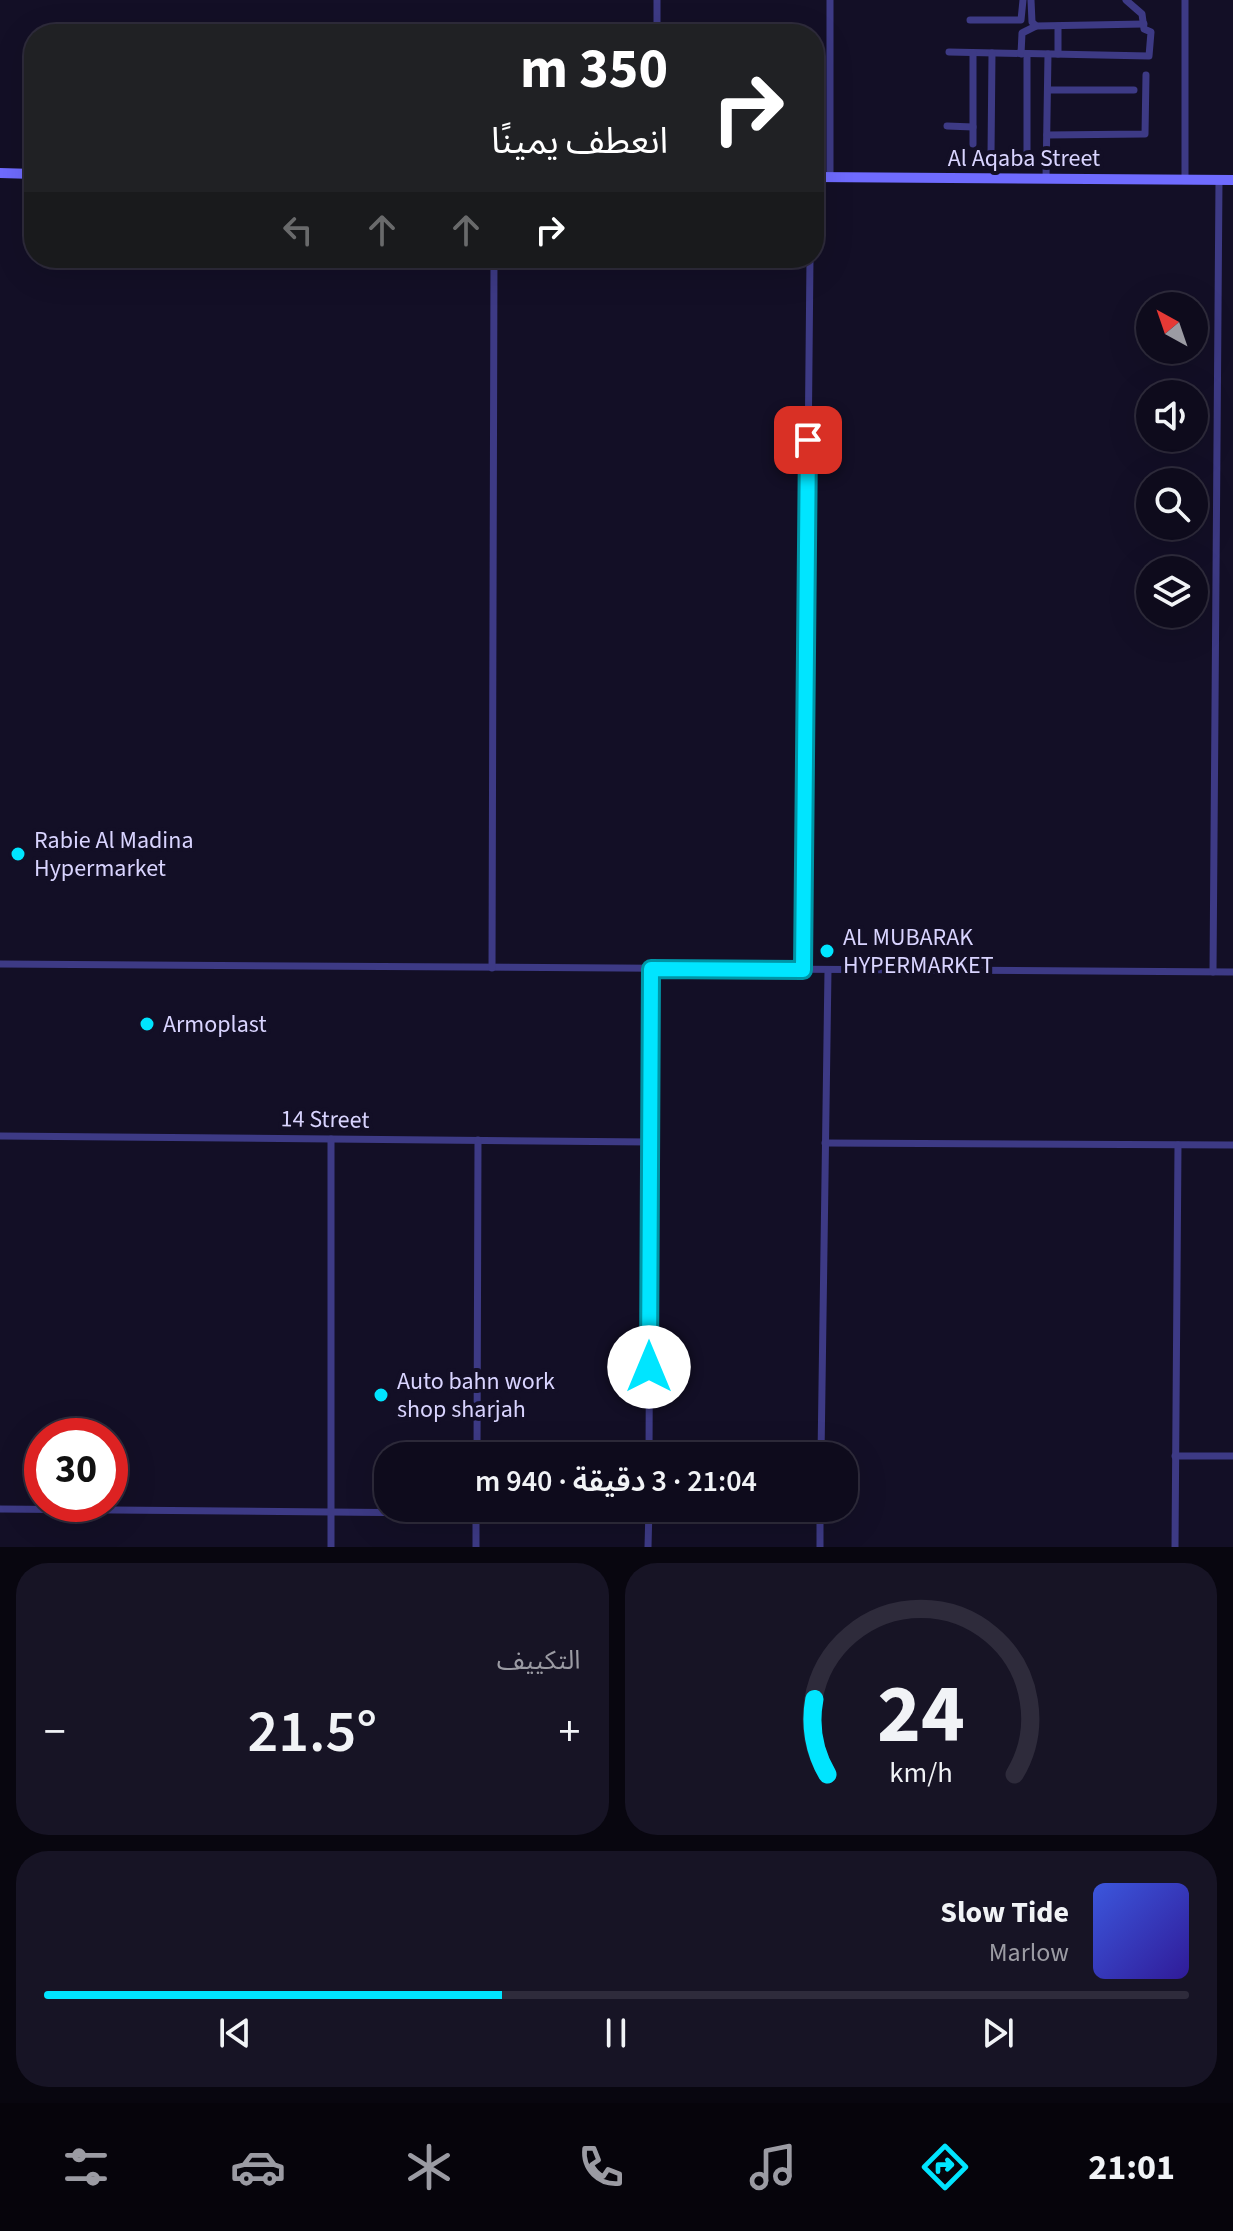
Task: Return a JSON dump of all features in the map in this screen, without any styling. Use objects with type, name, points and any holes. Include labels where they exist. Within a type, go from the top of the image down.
[{"type":"street","points":[[657,0],[657,24]]},
{"type":"street","points":[[830,0],[830,177]]},
{"type":"street","points":[[970,20],[1021,20],[1023,0]]},
{"type":"street","points":[[1031,0],[1032,22],[1036,26]]},
{"type":"street","points":[[949,52],[1149,56],[1151,32],[1144,29],[1142,14],[1126,0]]},
{"type":"street","points":[[1185,0],[1185,179]]},
{"type":"street","points":[[1027,156],[1022,33],[1036,26],[1144,24]]},
{"type":"street","points":[[1058,26],[1058,54]]},
{"type":"street","points":[[973,53],[973,144]]},
{"type":"street","points":[[991,155],[992,53]]},
{"type":"street","points":[[1046,178],[1048,54]]},
{"type":"street","points":[[1047,135],[1145,134],[1146,75]]},
{"type":"street","points":[[1048,90],[1134,90]]},
{"type":"street","points":[[973,110],[991,111]]},
{"type":"street","points":[[1027,111],[1047,111]]},
{"type":"street","points":[[947,126],[973,127]]},
{"type":"street","points":[[0,173],[24,174]]},
{"type":"street","name":"Al Aqaba Street","points":[[824,177],[1233,180]]},
{"type":"street","points":[[1213,972],[1219,180]]},
{"type":"street","points":[[492,968],[494,268]]},
{"type":"street","points":[[803,970],[810,268]]},
{"type":"street","points":[[0,964],[1233,972]]},
{"type":"street","points":[[649,1442],[651,969]]},
{"type":"street","points":[[821,1442],[828,970]]},
{"type":"street","name":"14 Street","points":[[0,1136],[650,1142]]},
{"type":"street","points":[[331,1139],[331,1547]]},
{"type":"street","points":[[477,1442],[478,1140]]},
{"type":"street","points":[[825,1143],[1233,1145]]},
{"type":"street","points":[[1175,1547],[1178,1145]]},
{"type":"street","points":[[1175,1456],[1233,1456]]},
{"type":"street","points":[[0,1509],[374,1512]]},
{"type":"street","points":[[476,1522],[476,1547]]},
{"type":"street","points":[[648,1547],[649,1522]]},
{"type":"street","points":[[820,1522],[820,1547]]},
{"type":"place","name":"Rabie Al Madina Hypermarket","points":[[18,854]]},
{"type":"place","name":"AL MUBARAK HYPERMARKET","points":[[827,951]]},
{"type":"place","name":"Armoplast","points":[[147,1024]]},
{"type":"place","name":"Auto bahn work shop sharjah","points":[[381,1395]]},
{"type":"route","points":[[649,1367],[651,969],[803,970],[808,440]]}]
